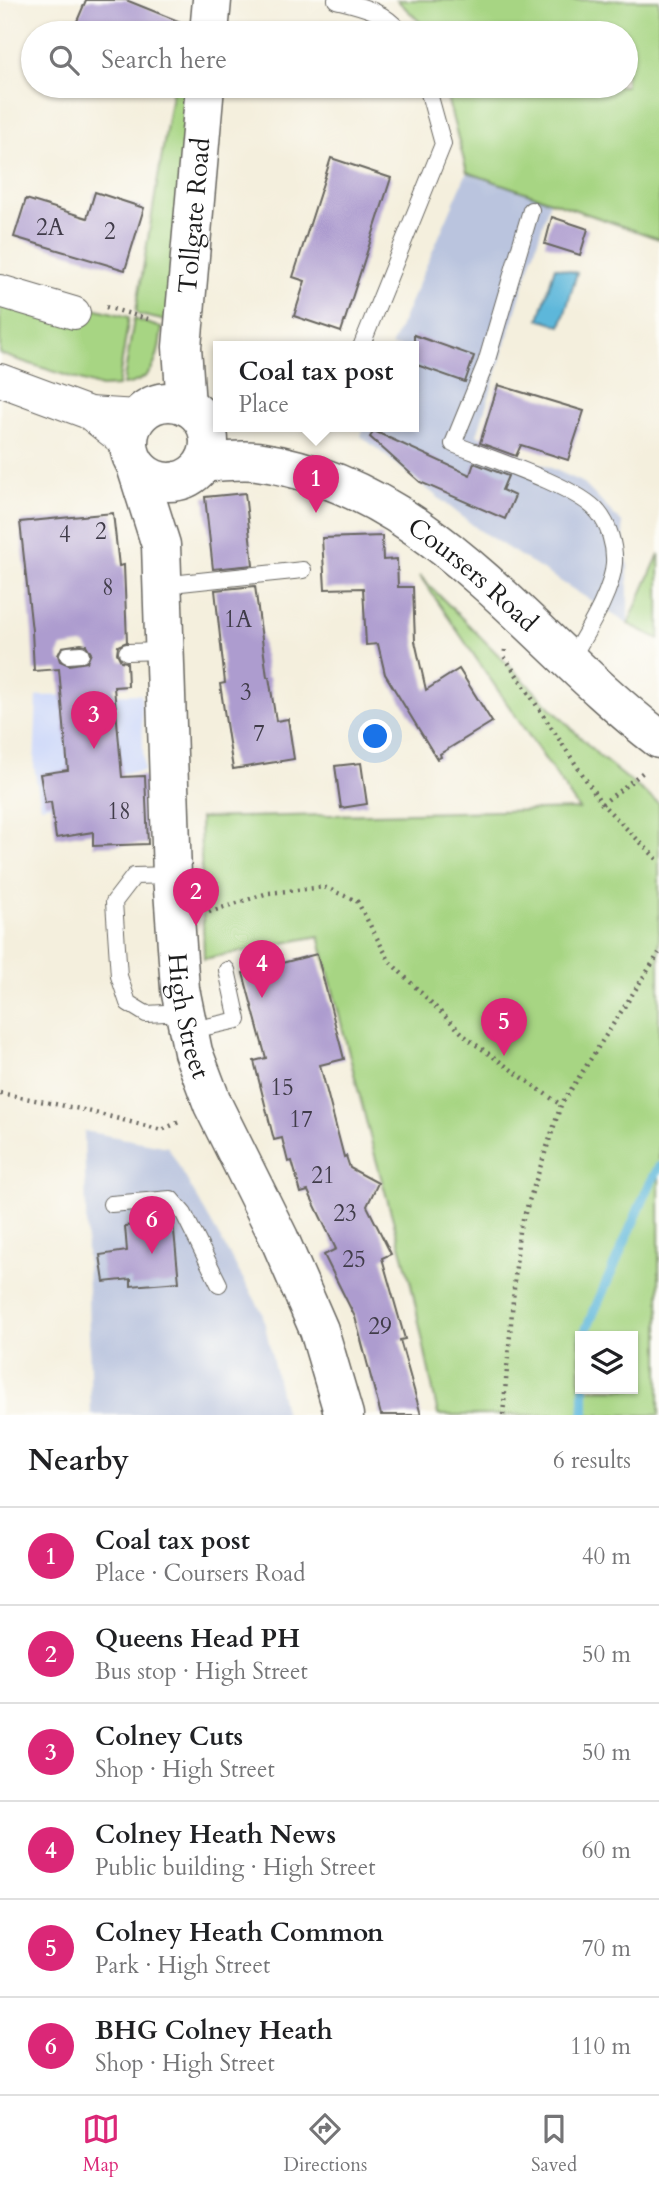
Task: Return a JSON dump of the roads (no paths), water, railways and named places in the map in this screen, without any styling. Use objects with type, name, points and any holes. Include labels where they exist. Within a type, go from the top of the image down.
[{"type":"street","points":[[210,21],[212,0]]},
{"type":"street","name":"Tollgate Road","points":[[158,426],[183,338],[204,98]]},
{"type":"street","points":[[0,291],[74,313]]},
{"type":"street","points":[[0,380],[89,413],[158,426]]},
{"type":"street","name":"Coursers Road","points":[[256,461],[192,471],[165,482],[151,479],[158,426],[256,461],[310,473],[362,493],[450,550],[607,696],[654,753]]},
{"type":"street","name":"High Street","points":[[161,545],[192,471],[208,450],[209,436],[158,426],[162,585],[174,923],[186,1022],[193,1052],[213,1105],[279,1238],[320,1330],[344,1415]]},
{"type":"lane","points":[[336,0],[370,9],[392,21]]},
{"type":"lane","points":[[363,341],[443,144],[430,98]]},
{"type":"lane","points":[[531,210],[486,363],[453,444],[570,491],[598,511],[611,536],[614,563],[604,599],[570,661]]},
{"type":"lane","points":[[162,585],[303,570]]},
{"type":"lane","points":[[127,652],[165,651]]},
{"type":"lane","points":[[172,875],[134,876],[114,902],[119,976],[128,1003],[146,1014],[186,1022],[238,1020],[227,970]]},
{"type":"lane","points":[[111,1204],[171,1199],[184,1214],[219,1284]]},
{"type":"water","points":[[555,267],[577,273],[561,326],[539,319]]},
{"type":"waterway","points":[[585,1331],[659,1167]]},
{"type":"waterway","points":[[584,1394],[584,1415]]},
{"type":"place","name":"Coal tax post","points":[[316,513]]},
{"type":"place","name":"Colney Cuts","points":[[94,749]]},
{"type":"place","name":"Queens Head PH","points":[[196,926]]},
{"type":"place","name":"Colney Heath News","points":[[262,998]]},
{"type":"place","name":"Colney Heath Common","points":[[504,1056]]},
{"type":"place","name":"BHG Colney Heath","points":[[152,1254]]}]
